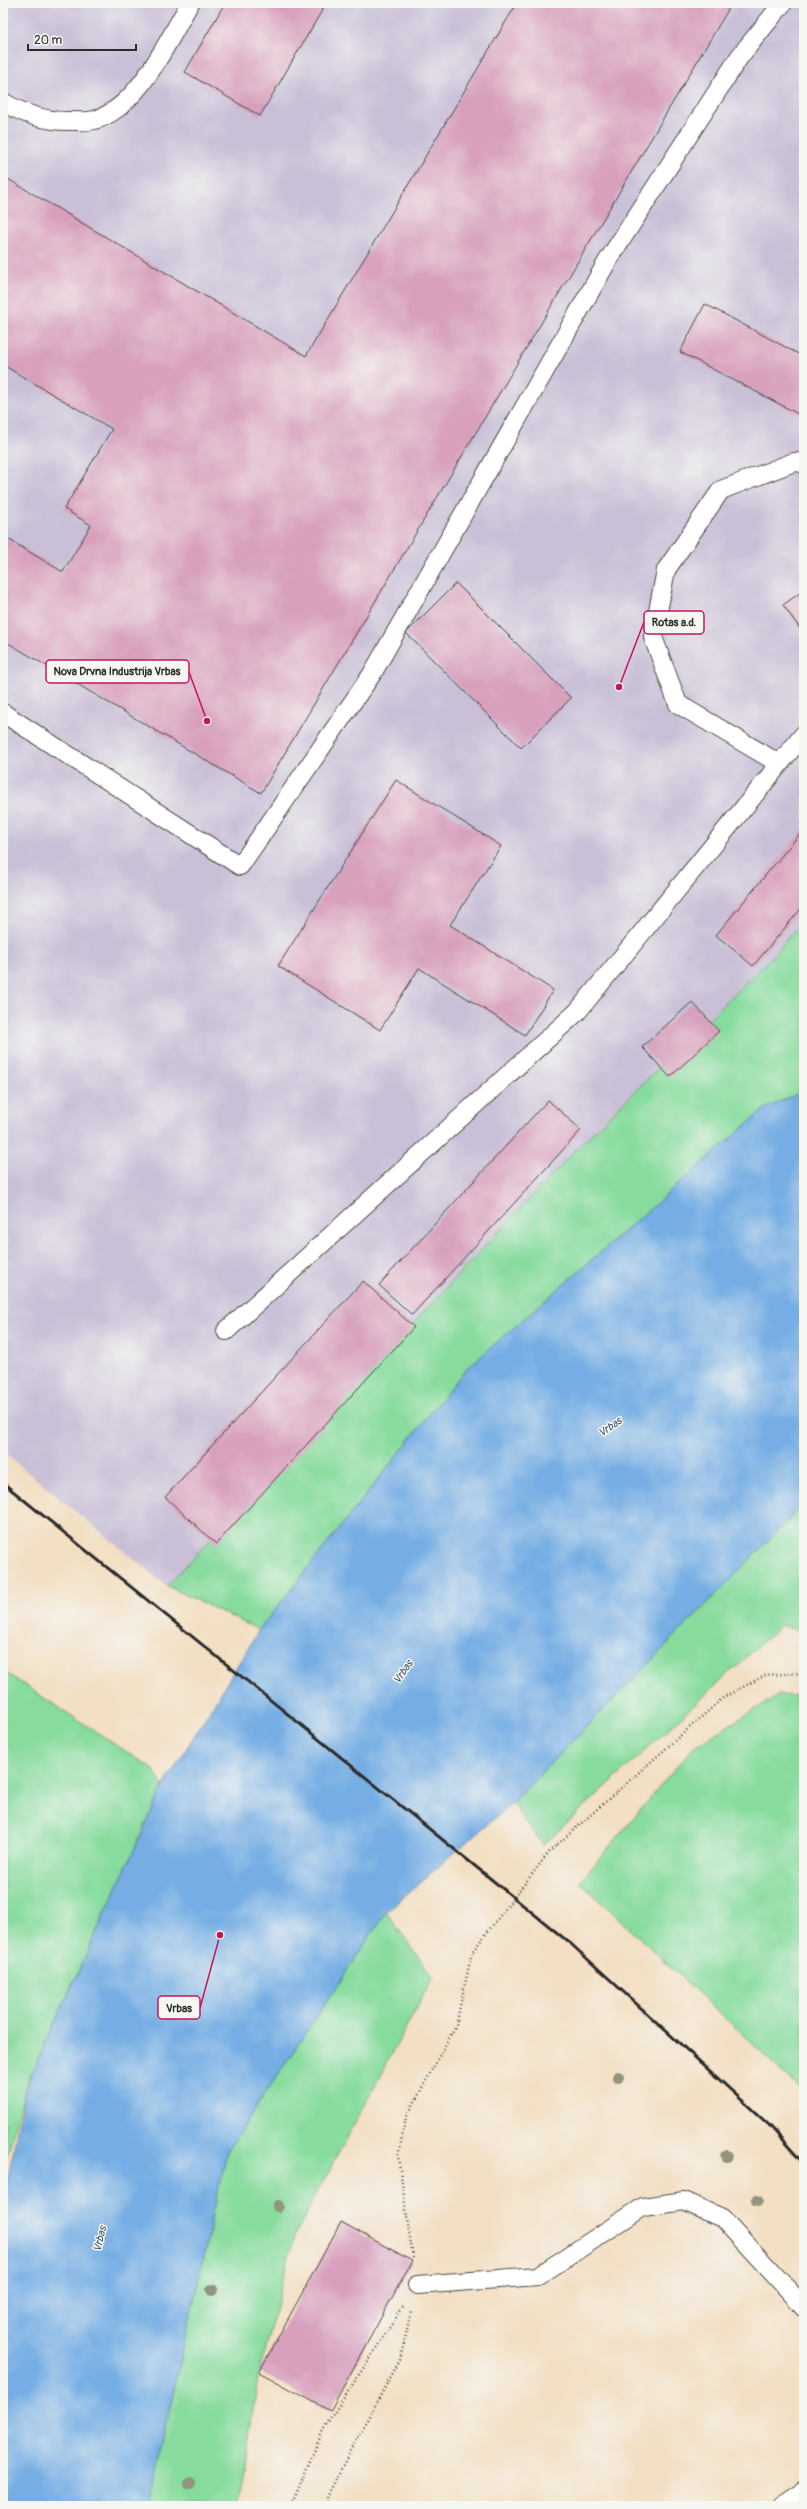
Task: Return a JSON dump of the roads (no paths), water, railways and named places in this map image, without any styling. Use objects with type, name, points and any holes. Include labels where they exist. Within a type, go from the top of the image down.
[{"type":"lane","points":[[3,102],[23,114],[55,121],[94,120],[122,106],[136,93],[190,3]]},
{"type":"lane","points":[[3,713],[240,866],[372,674],[606,262],[740,56],[783,3]]},
{"type":"lane","points":[[778,763],[678,704],[652,637],[666,570],[721,490],[794,462],[804,463]]},
{"type":"lane","points":[[226,1331],[578,1011],[778,763],[804,734]]},
{"type":"lane","points":[[417,2285],[538,2276],[643,2208],[684,2202],[722,2218],[804,2307]]},
{"type":"lane","points":[[780,2506],[804,2490]]},
{"type":"water","points":[[804,1091],[804,1504],[512,1803],[386,1912],[227,2151],[148,2506],[3,2506],[3,2202],[26,2086],[163,1787],[259,1630],[464,1371],[766,1108]]},
{"type":"railway","points":[[3,1483],[571,1944],[769,2125],[804,2164]]},
{"type":"place","name":"Rotas a.d.","points":[[619,687]]},
{"type":"place","name":"Nova Drvna Industrija Vrbas","points":[[207,721]]},
{"type":"place","name":"Vrbas","points":[[220,1935]]}]
